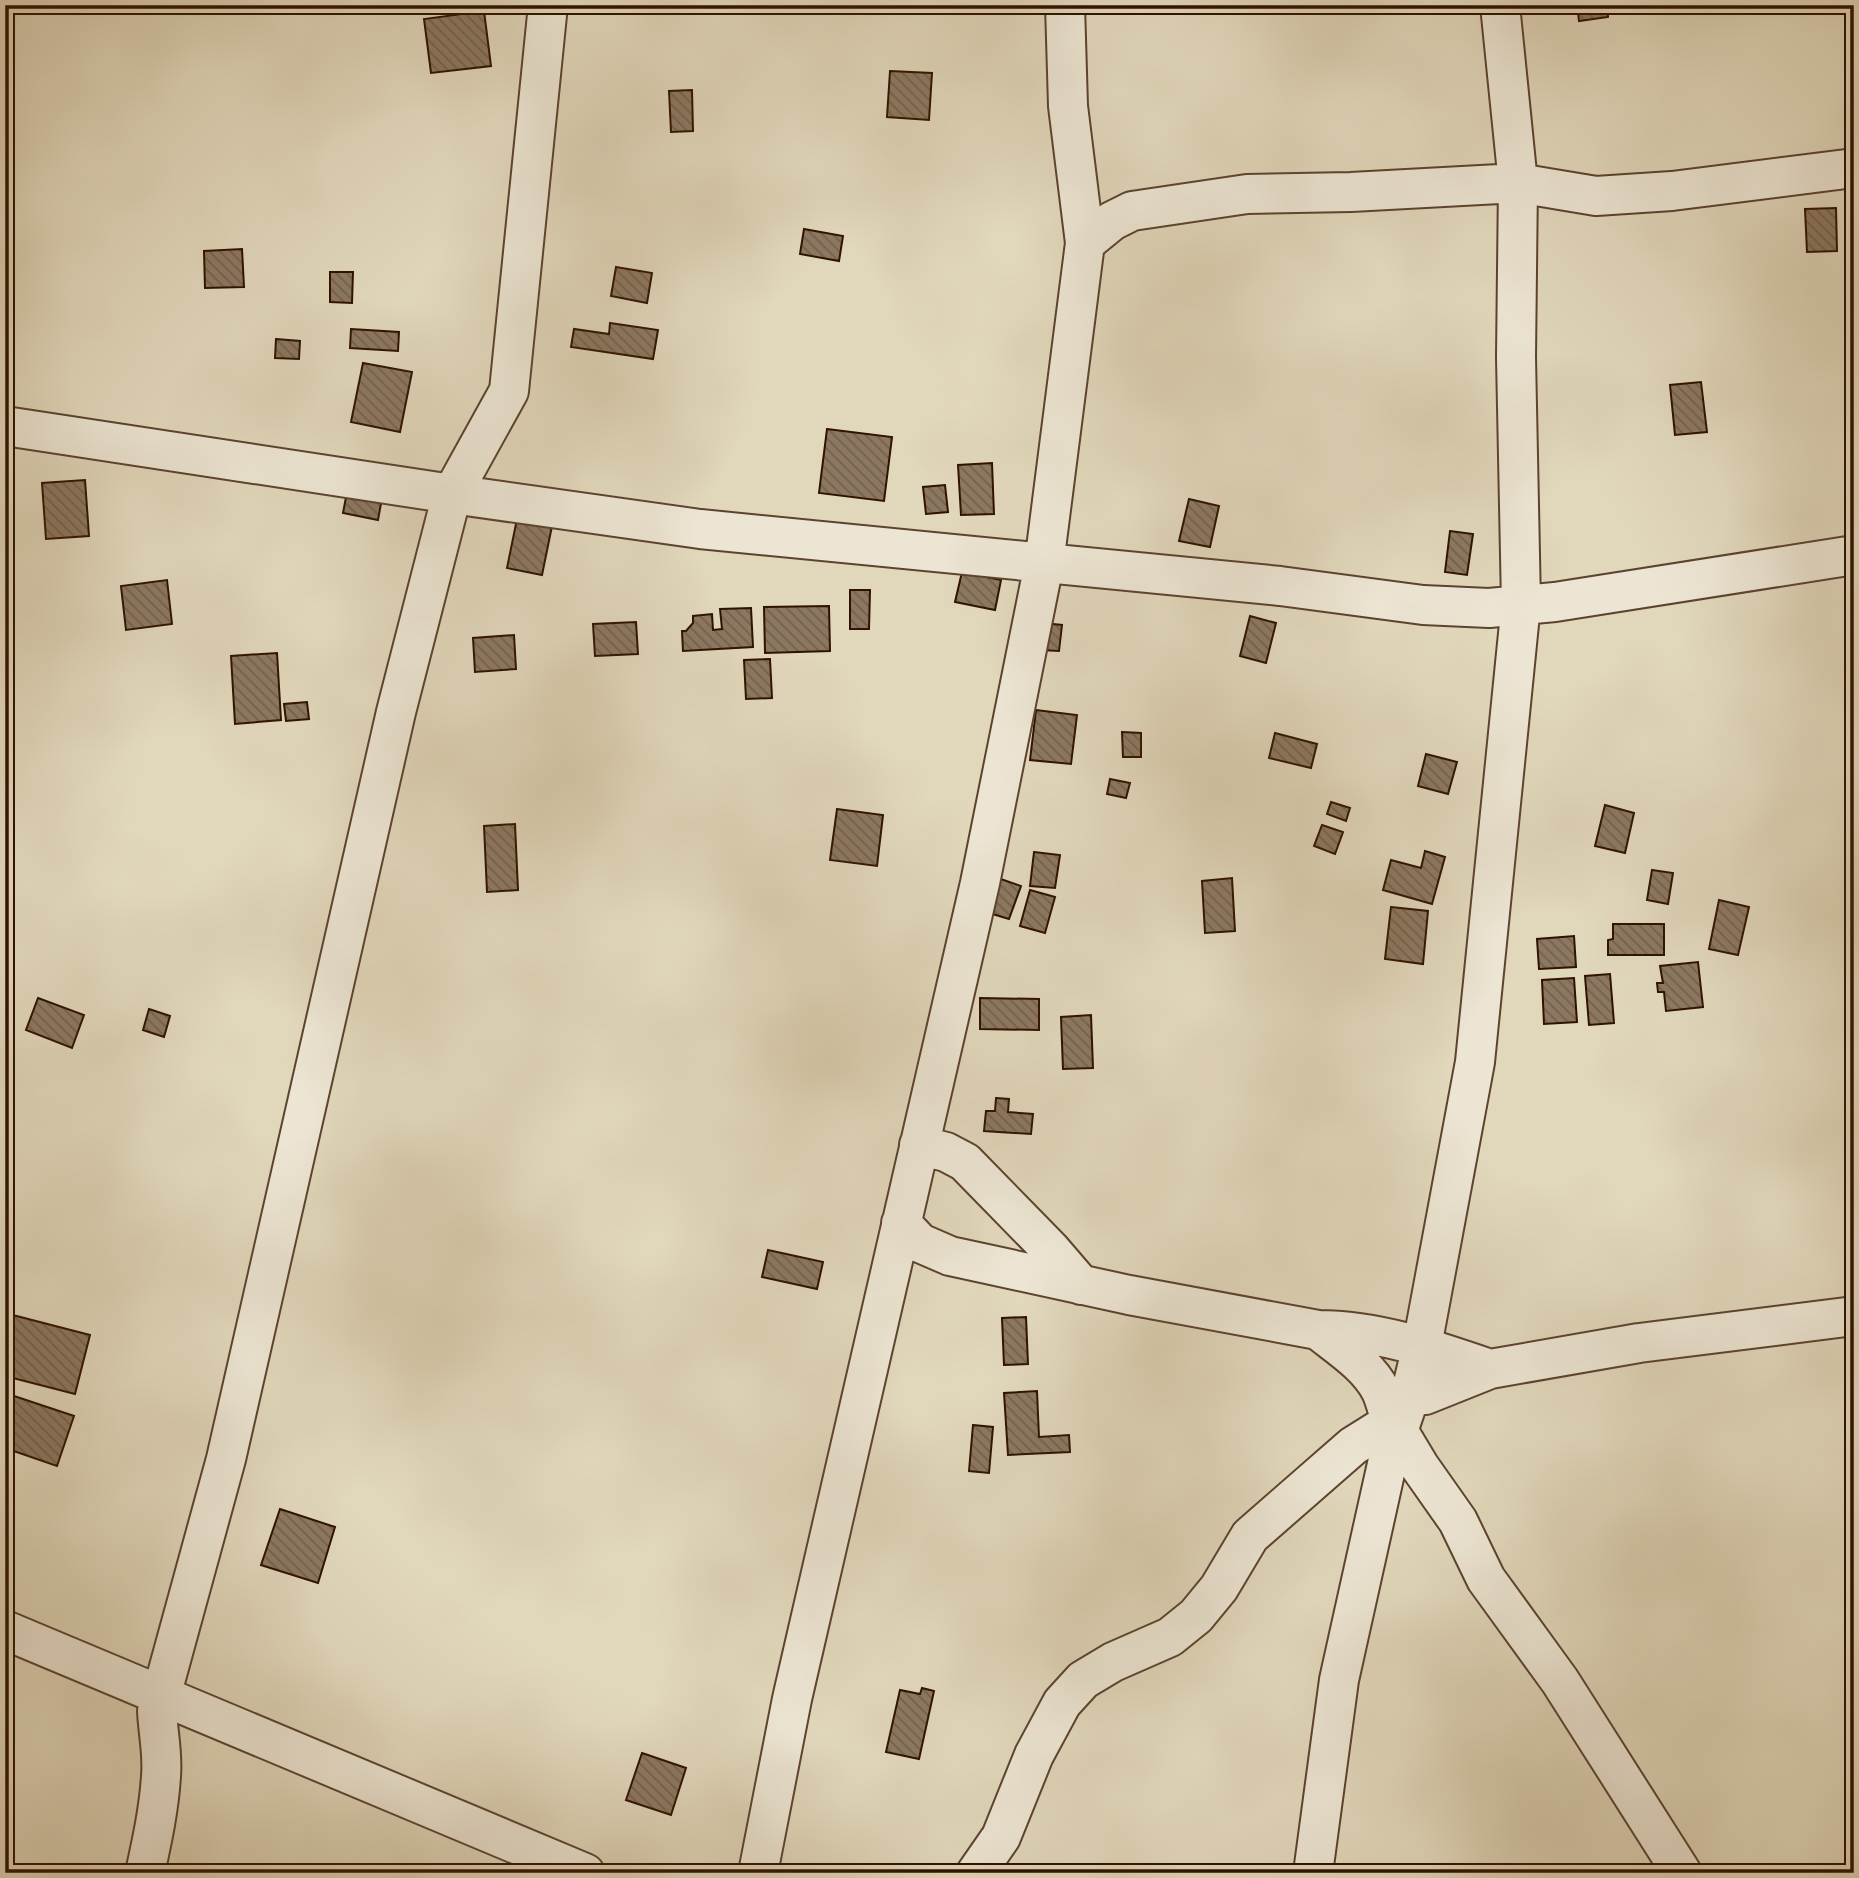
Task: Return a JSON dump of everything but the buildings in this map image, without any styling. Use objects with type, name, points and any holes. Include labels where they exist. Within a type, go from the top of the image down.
[{"type":"street","points":[[145,1873],[160,1787],[161,1735],[157,1711],[226,1459],[396,712],[452,495],[509,391],[548,5]]},
{"type":"street","points":[[758,1873],[792,1699],[980,883],[1044,564],[1085,243],[1068,106],[1065,5]]},
{"type":"street","points":[[1313,1873],[1339,1681],[1387,1464],[1406,1412],[1422,1346],[1475,1062],[1521,604],[1516,356],[1518,183],[1500,5]]},
{"type":"street","points":[[1076,162],[1116,206],[1132,211]]},
{"type":"street","points":[[1085,243],[1112,221],[1132,211],[1247,194],[1351,192],[1518,183],[1596,196],[1672,191],[1854,168]]},
{"type":"street","points":[[5,426],[452,495],[700,529],[1280,586],[1423,605],[1489,608],[1555,602],[1854,555]]},
{"type":"street","points":[[919,1145],[946,1152],[965,1162],[1051,1250],[1081,1285]]},
{"type":"street","points":[[901,1223],[920,1243],[950,1256],[1081,1285],[1318,1330],[1345,1330],[1422,1346],[1490,1369]]},
{"type":"street","points":[[976,1873],[1001,1838],[1034,1755],[1062,1703],[1083,1680],[1113,1662],[1170,1637],[1196,1616],[1219,1588],[1250,1536],[1353,1446],[1406,1412],[1490,1369],[1639,1343],[1854,1316]]},
{"type":"street","points":[[1318,1330],[1356,1361],[1381,1392],[1406,1412],[1420,1467],[1458,1521],[1486,1579],[1560,1681],[1682,1873]]},
{"type":"street","points":[[5,1630],[584,1873]]},
{"type":"street","points":[[161,1735],[202,1713]]}]
